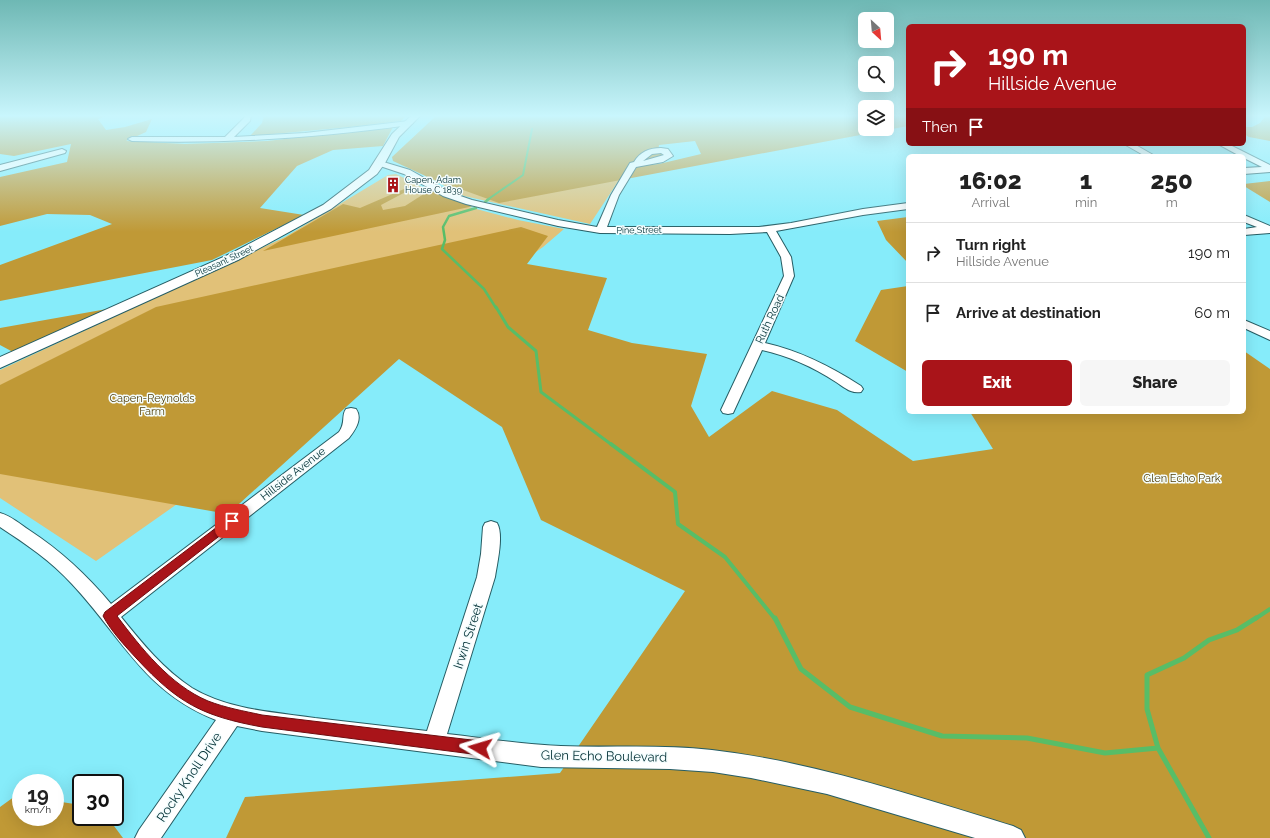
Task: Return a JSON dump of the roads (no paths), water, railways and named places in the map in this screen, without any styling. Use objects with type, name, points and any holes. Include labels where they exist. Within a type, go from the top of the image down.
[{"type":"main road","name":"Pleasant Street","points":[[0,364],[261,244],[327,207],[368,176],[380,163],[385,154]]},
{"type":"street","points":[[0,168],[51,154]]},
{"type":"street","points":[[1246,156],[1270,168]]},
{"type":"street","name":"Pine Street","points":[[380,163],[403,171],[446,194],[469,202],[558,223],[600,230],[739,231],[770,229],[863,212],[906,206]]},
{"type":"street","points":[[600,230],[605,223],[624,178],[633,165],[637,164]]},
{"type":"street","points":[[1246,171],[1270,168]]},
{"type":"street","points":[[368,176],[383,172],[403,171]]},
{"type":"street","points":[[1246,219],[1269,229]]},
{"type":"street","name":"Ruth Road","points":[[728,410],[789,276],[790,265],[770,229]]},
{"type":"street","points":[[1246,232],[1269,229]]},
{"type":"street","points":[[1246,325],[1270,336]]},
{"type":"street","points":[[758,345],[796,354],[812,361],[856,389]]},
{"type":"street","name":"Hillside Avenue","points":[[109,616],[344,435],[351,425],[352,412]]},
{"type":"street","name":"Glen Echo Boulevard","points":[[0,519],[53,555],[78,578],[131,645],[163,678],[181,692],[204,705],[232,715],[262,721],[548,756],[687,758],[756,767],[829,782],[1013,838]]},
{"type":"street","name":"Irwin Street","points":[[434,742],[484,583],[490,554],[491,527]]},
{"type":"street","name":"Rocky Knoll Drive","points":[[147,838],[232,715]]},
{"type":"waterway","points":[[487,200],[523,175],[527,154]]},
{"type":"waterway","points":[[485,202],[489,199]]},
{"type":"waterway","points":[[476,208],[449,216],[443,227],[445,240],[442,249],[484,289],[496,308]]},
{"type":"waterway","points":[[496,307],[508,327],[536,351],[541,392],[612,445]]},
{"type":"waterway","points":[[611,444],[675,492],[678,524],[725,557],[775,619]]},
{"type":"waterway","points":[[1255,619],[1270,609]]},
{"type":"waterway","points":[[775,618],[801,669],[850,707],[942,736],[1027,738],[1105,753],[1158,748]]},
{"type":"waterway","points":[[1158,748],[1147,709],[1147,675],[1184,658],[1209,640],[1237,630],[1256,618]]},
{"type":"waterway","points":[[1158,748],[1209,838]]},
{"type":"place","name":"Capen, Adam House C 1839","points":[[393,185]]},
{"type":"park label","name":"Capen-Reynolds Farm","points":[[152,404]]},
{"type":"park label","name":"Glen Echo Park","points":[[1182,478]]}]
